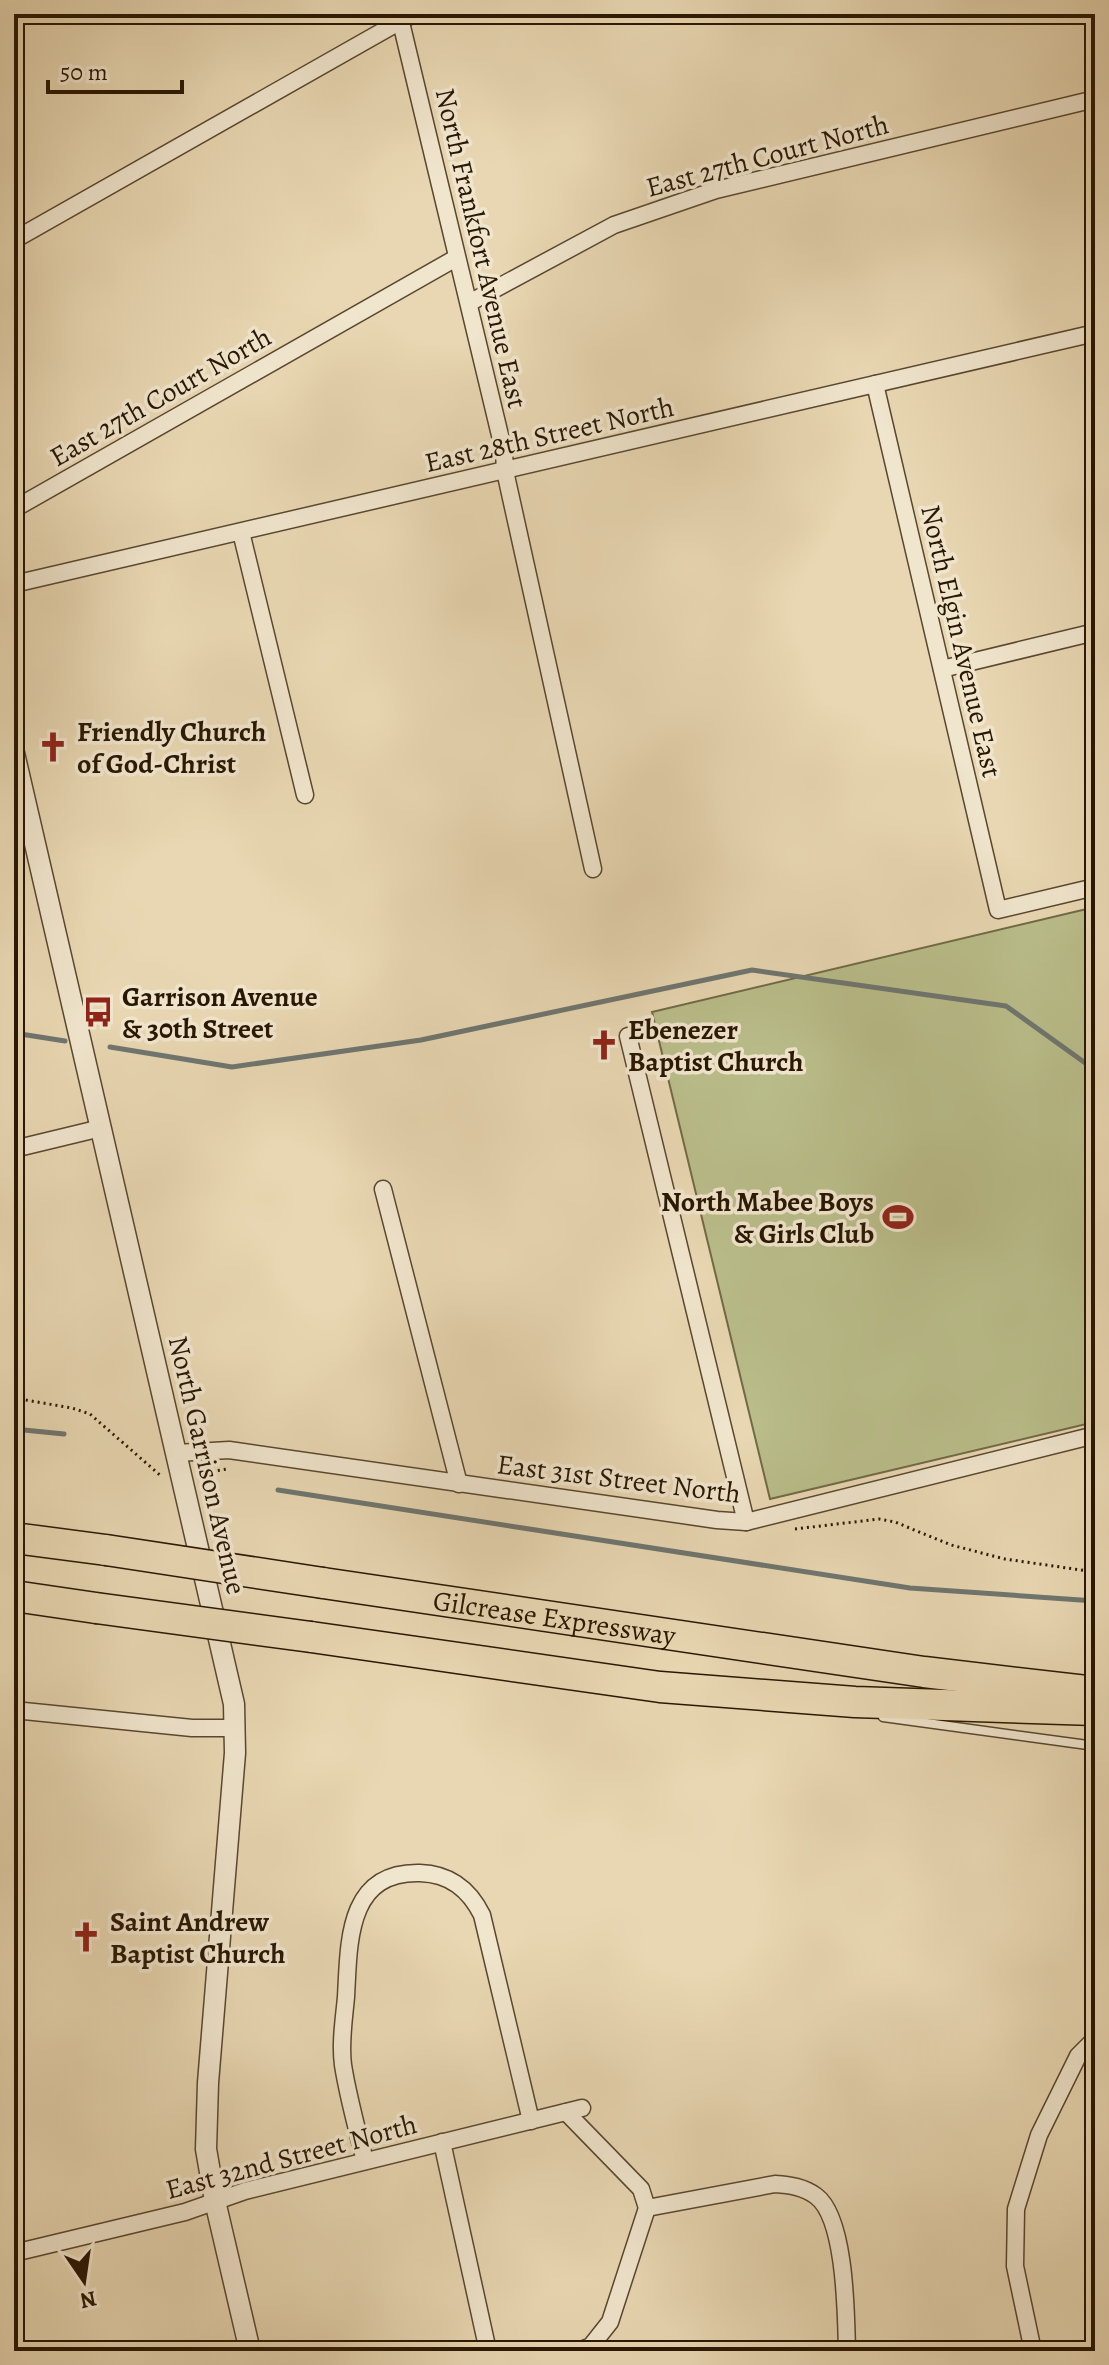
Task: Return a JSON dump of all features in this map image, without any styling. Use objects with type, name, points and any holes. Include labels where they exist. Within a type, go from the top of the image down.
[{"type":"highway","name":"Gilcrease Expressway","points":[[14,1538],[908,1670],[1095,1692]]},
{"type":"highway","name":"Gilcrease Expressway","points":[[14,1596],[660,1687]]},
{"type":"highway","points":[[660,1687],[855,1702],[1095,1710]]},
{"type":"street","points":[[14,240],[404,16]]},
{"type":"street","name":"North Frankfort Avenue East","points":[[404,16],[456,258],[504,452],[505,471],[593,869]]},
{"type":"street","name":"East 27th Court North","points":[[469,303],[614,225],[666,206],[716,190],[1095,99]]},
{"type":"street","name":"East 27th Court North","points":[[14,509],[456,258]]},
{"type":"street","name":"East 28th Street North","points":[[14,584],[1095,333]]},
{"type":"street","name":"North Elgin Avenue East","points":[[875,384],[998,910],[1095,887]]},
{"type":"street","points":[[241,532],[305,795]]},
{"type":"street","points":[[942,669],[1095,632]]},
{"type":"street","name":"North Garrison Avenue","points":[[14,753],[229,1678],[235,1728],[206,2149],[250,2351]]},
{"type":"street","points":[[628,1036],[746,1522]]},
{"type":"street","points":[[14,1149],[101,1128]]},
{"type":"street","points":[[383,1189],[459,1484]]},
{"type":"street","name":"East 31st Street North","points":[[177,1453],[229,1450],[746,1522],[1095,1435]]},
{"type":"street","points":[[14,1710],[192,1728],[235,1728]]},
{"type":"street","points":[[365,2161],[342,2062],[350,1934],[364,1898],[377,1885],[408,1873],[448,1877],[474,1899],[482,1915],[531,2121]]},
{"type":"street","points":[[1033,2351],[1015,2266],[1016,2209],[1039,2135],[1078,2056],[1095,2039]]},
{"type":"street","name":"East 32nd Street North","points":[[14,2253],[185,2212],[245,2191],[574,2110],[641,2189],[647,2208]]},
{"type":"street","points":[[442,2142],[488,2351]]},
{"type":"street","points":[[579,2351],[591,2346],[610,2322],[647,2208],[775,2184],[792,2186],[818,2197],[831,2220],[841,2259],[847,2351]]},
{"type":"lane","points":[[1095,1292],[1090,1303],[1095,1325]]},
{"type":"lane","name":"Gilcrease Expressway","points":[[660,1687],[831,1710]]},
{"type":"lane","points":[[878,1716],[1095,1746]]},
{"type":"green space","name":"North Mabee Boys & Girls Club","points":[[1095,907],[1095,1422],[770,1499],[652,1012]]},
{"type":"waterway","points":[[110,1047],[232,1067],[421,1040],[752,970],[1006,1006],[1095,1070]]},
{"type":"waterway","points":[[14,1033],[65,1041]]},
{"type":"waterway","points":[[14,1429],[64,1434]]},
{"type":"waterway","points":[[278,1490],[910,1588],[1095,1601]]},
{"type":"place","name":"Friendly Church of God-Christ","points":[[53,747]]},
{"type":"place","name":"Garrison Avenue & 30th Street","points":[[98,1012]]},
{"type":"place","name":"Ebenezer Baptist Church","points":[[604,1045]]},
{"type":"place","name":"North Mabee Boys & Girls Club","points":[[898,1217]]},
{"type":"place","name":"Saint Andrew Baptist Church","points":[[86,1937]]}]
